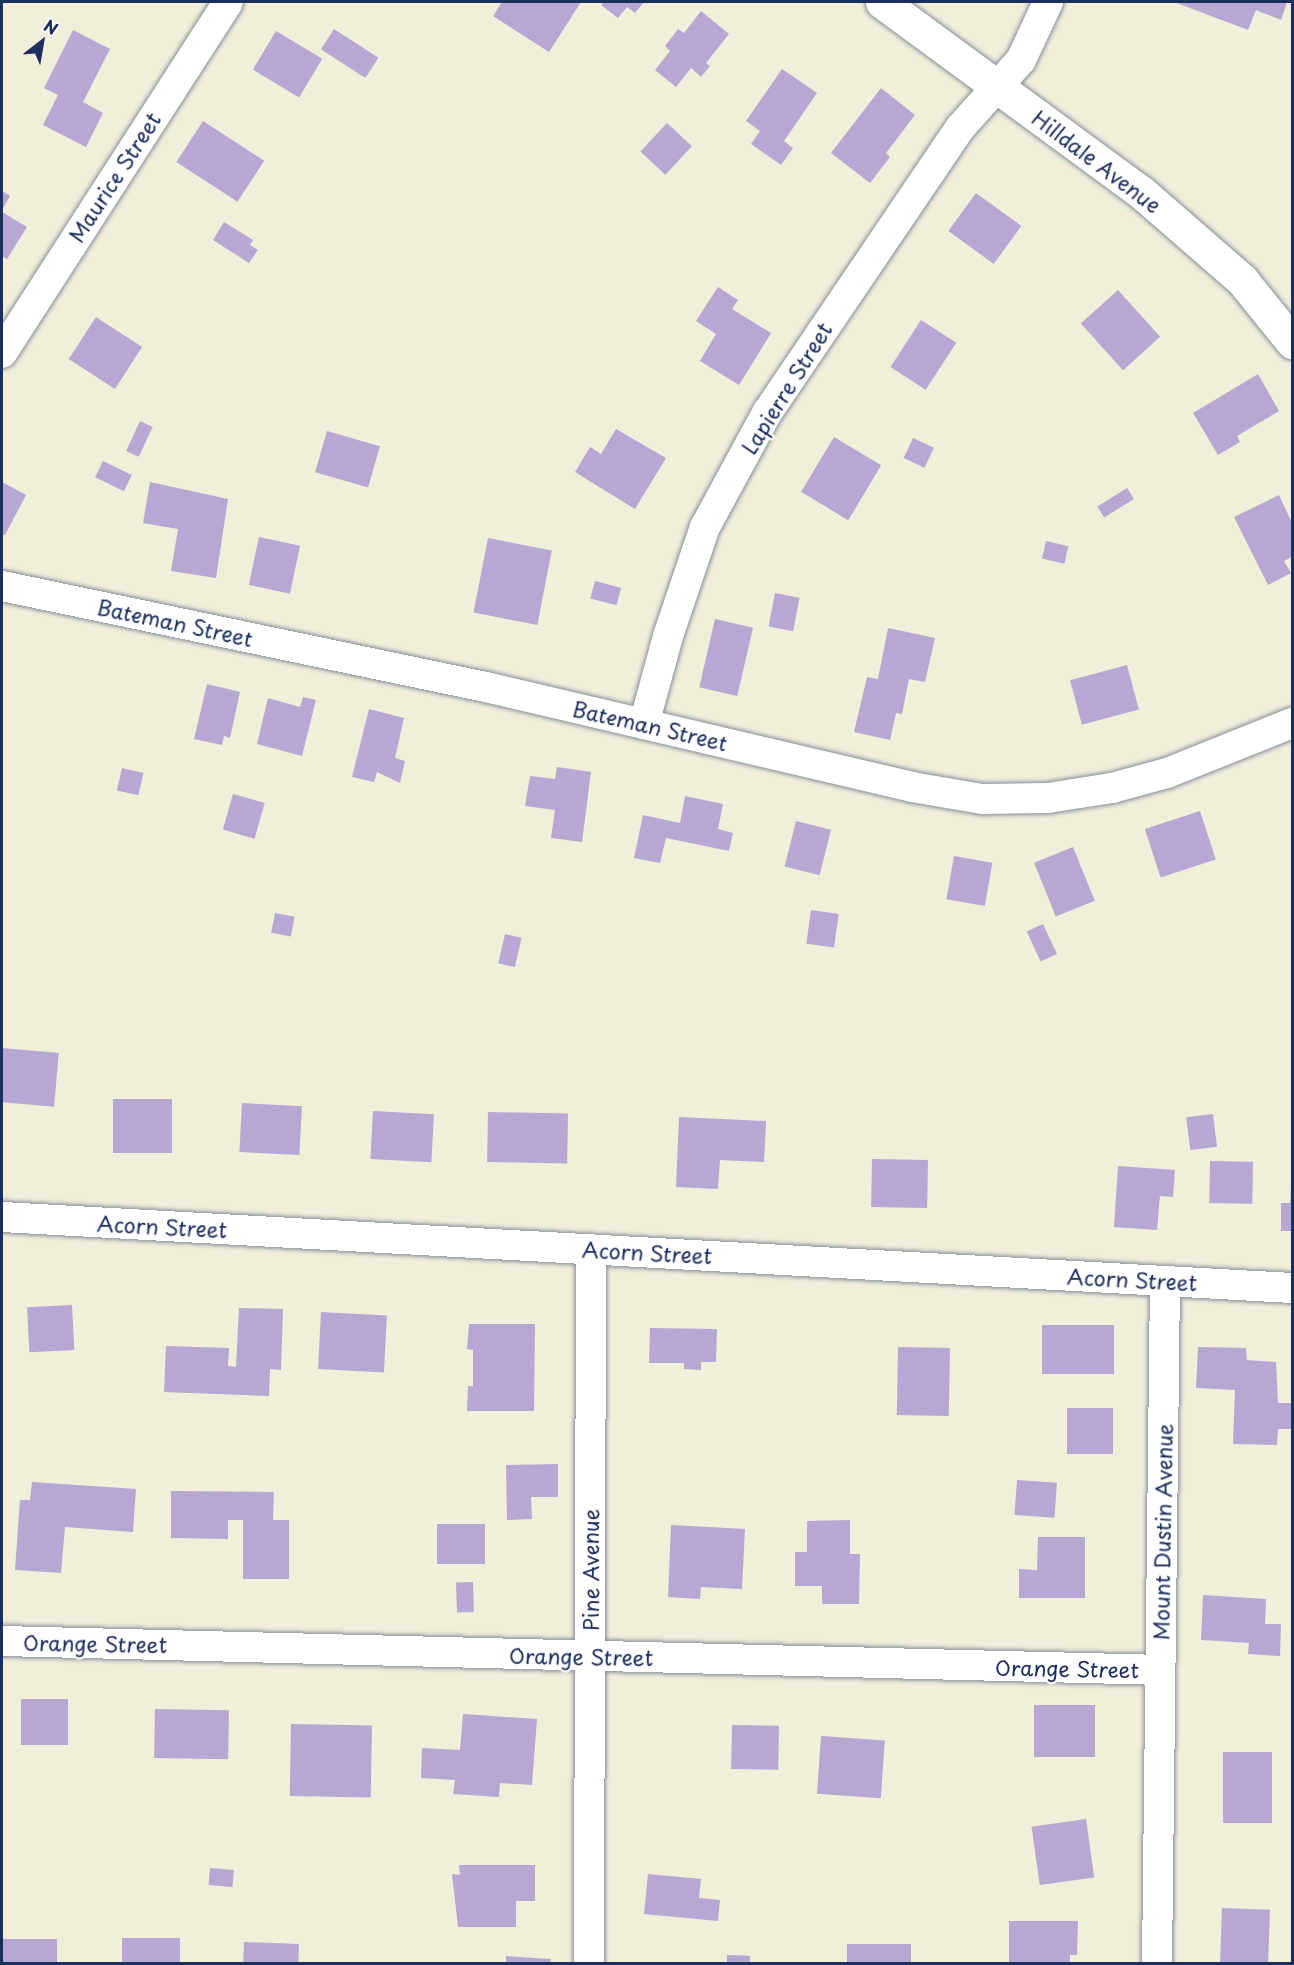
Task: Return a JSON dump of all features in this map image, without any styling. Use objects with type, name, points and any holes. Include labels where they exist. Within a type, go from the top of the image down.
[{"type":"main road","name":"Hilldale Avenue","points":[[882,2],[996,88],[1142,193],[1197,238],[1242,280],[1293,342]]},
{"type":"street","name":"Maurice Street","points":[[2,353],[228,2]]},
{"type":"street","name":"Lapierre Street","points":[[644,724],[668,636],[705,527],[767,412],[960,128],[1021,60],[1048,2]]},
{"type":"street","name":"Bateman Street","points":[[2,585],[486,687],[912,787],[982,799],[1048,798],[1112,788],[1167,773],[1293,723]]},
{"type":"street","name":"Acorn Street","points":[[2,1217],[1293,1288]]},
{"type":"street","name":"Pine Avenue","points":[[589,1964],[591,1249]]},
{"type":"street","name":"Mount Dustin Avenue","points":[[1157,1964],[1165,1281]]},
{"type":"street","name":"Orange Street","points":[[2,1641],[1160,1670]]},
{"type":"building","points":[[502,2],[581,2],[549,52],[493,16]]},
{"type":"building","points":[[604,2],[644,2],[635,13],[627,7],[618,18],[601,5]]},
{"type":"building","points":[[1174,2],[1287,2],[1281,20],[1256,10],[1248,30]]},
{"type":"building","points":[[701,11],[729,34],[706,63],[710,66],[701,77],[691,68],[676,87],[655,70],[670,51],[665,46],[678,29],[684,33]]},
{"type":"building","points":[[334,29],[378,58],[365,78],[321,49]]},
{"type":"building","points":[[73,30],[110,49],[83,102],[103,113],[86,147],[43,125],[58,95],[44,88]]},
{"type":"building","points":[[276,31],[322,59],[299,97],[253,70]]},
{"type":"building","points":[[782,69],[817,93],[784,141],[793,148],[781,165],[751,144],[760,131],[746,121]]},
{"type":"building","points":[[881,88],[915,115],[886,153],[890,157],[870,183],[831,153]]},
{"type":"building","points":[[203,121],[264,161],[238,202],[176,162]]},
{"type":"building","points":[[667,123],[692,146],[665,175],[640,152]]},
{"type":"building","points":[[2,191],[10,196],[2,210]]},
{"type":"building","points":[[976,193],[1021,226],[994,264],[948,231]]},
{"type":"building","points":[[2,212],[27,227],[7,259],[2,256]]},
{"type":"building","points":[[224,222],[253,240],[250,245],[258,250],[249,263],[213,240]]},
{"type":"building","points":[[718,287],[738,300],[732,309],[771,333],[739,385],[700,361],[716,334],[696,321]]},
{"type":"building","points":[[1118,290],[1160,337],[1123,370],[1081,323]]},
{"type":"building","points":[[96,317],[142,347],[115,389],[69,359]]},
{"type":"building","points":[[921,320],[956,343],[926,390],[891,367]]},
{"type":"building","points":[[1258,374],[1279,411],[1237,436],[1240,442],[1218,455],[1193,413]]},
{"type":"building","points":[[140,421],[153,427],[139,457],[126,451]]},
{"type":"building","points":[[616,429],[666,458],[635,509],[575,472],[590,447],[601,454]]},
{"type":"building","points":[[327,431],[380,446],[368,487],[315,472]]},
{"type":"building","points":[[834,437],[881,465],[848,520],[801,492]]},
{"type":"building","points":[[913,438],[934,448],[925,468],[904,458]]},
{"type":"building","points":[[103,461],[132,475],[124,491],[95,477]]},
{"type":"building","points":[[2,482],[26,495],[5,535],[2,534]]},
{"type":"building","points":[[150,482],[228,499],[216,578],[171,571],[178,529],[143,523]]},
{"type":"building","points":[[1127,488],[1134,499],[1104,518],[1097,507]]},
{"type":"building","points":[[1279,495],[1292,523],[1292,557],[1284,561],[1291,573],[1268,585],[1234,517]]},
{"type":"building","points":[[259,537],[300,546],[290,594],[249,585]]},
{"type":"building","points":[[488,538],[552,550],[537,625],[473,613]]},
{"type":"building","points":[[1046,541],[1068,546],[1064,564],[1042,559]]},
{"type":"building","points":[[595,581],[621,588],[616,605],[590,598]]},
{"type":"building","points":[[775,593],[800,598],[793,631],[769,626]]},
{"type":"building","points":[[715,619],[753,628],[737,696],[699,687]]},
{"type":"building","points":[[888,628],[935,638],[925,682],[909,679],[902,714],[896,713],[890,740],[854,732],[867,677],[878,679]]},
{"type":"building","points":[[1127,665],[1139,709],[1082,725],[1070,680]]},
{"type":"building","points":[[207,684],[240,692],[230,738],[224,736],[222,745],[194,739]]},
{"type":"building","points":[[303,697],[316,700],[302,756],[257,744],[268,698],[300,707]]},
{"type":"building","points":[[369,709],[404,718],[395,758],[405,761],[400,783],[377,772],[374,782],[352,777]]},
{"type":"building","points":[[557,767],[591,772],[582,842],[551,838],[555,810],[525,806],[530,776],[555,779]]},
{"type":"building","points":[[122,768],[143,773],[138,795],[117,790]]},
{"type":"building","points":[[233,794],[265,803],[255,839],[223,830]]},
{"type":"building","points":[[685,796],[723,804],[718,829],[733,833],[729,851],[666,838],[660,863],[634,858],[643,815],[680,823]]},
{"type":"building","points":[[1200,811],[1216,860],[1161,877],[1145,829]]},
{"type":"building","points":[[796,821],[831,830],[820,875],[785,867]]},
{"type":"building","points":[[1073,847],[1095,901],[1056,917],[1034,863]]},
{"type":"building","points":[[954,856],[992,863],[985,906],[946,899]]},
{"type":"building","points":[[811,910],[839,914],[834,948],[806,944]]},
{"type":"building","points":[[275,913],[295,917],[291,936],[271,933]]},
{"type":"building","points":[[1043,924],[1057,954],[1041,962],[1027,932]]},
{"type":"building","points":[[505,934],[522,938],[515,967],[498,963]]},
{"type":"building","points":[[2,1048],[59,1053],[54,1107],[2,1102]]},
{"type":"building","points":[[113,1099],[172,1099],[172,1153],[113,1153]]},
{"type":"building","points":[[242,1103],[302,1106],[299,1155],[239,1152]]},
{"type":"building","points":[[373,1111],[434,1114],[431,1162],[370,1159]]},
{"type":"building","points":[[488,1112],[568,1113],[567,1163],[487,1162]]},
{"type":"building","points":[[1213,1114],[1217,1147],[1190,1150],[1186,1117]]},
{"type":"building","points":[[679,1117],[766,1121],[764,1162],[720,1160],[718,1189],[676,1187]]},
{"type":"building","points":[[872,1159],[928,1160],[927,1208],[871,1207]]},
{"type":"building","points":[[1210,1161],[1253,1162],[1252,1204],[1209,1203]]},
{"type":"building","points":[[1118,1166],[1175,1170],[1173,1197],[1160,1196],[1157,1230],[1114,1227]]},
{"type":"building","points":[[1290,1183],[1292,1231],[1281,1231],[1281,1203],[1290,1203]]},
{"type":"building","points":[[72,1305],[74,1350],[29,1352],[27,1307]]},
{"type":"building","points":[[239,1308],[283,1309],[281,1370],[270,1369],[269,1396],[164,1392],[166,1346],[229,1348],[228,1366],[236,1367]]},
{"type":"building","points":[[321,1312],[387,1315],[384,1372],[318,1369]]},
{"type":"building","points":[[469,1324],[535,1324],[534,1411],[467,1411],[468,1386],[473,1386],[473,1350],[467,1349]]},
{"type":"building","points":[[1042,1325],[1114,1325],[1114,1374],[1042,1374]]},
{"type":"building","points":[[650,1328],[717,1329],[716,1362],[701,1362],[701,1370],[684,1369],[684,1363],[649,1363]]},
{"type":"building","points":[[898,1347],[950,1348],[949,1416],[897,1415]]},
{"type":"building","points":[[1198,1347],[1246,1348],[1247,1360],[1276,1362],[1278,1403],[1292,1403],[1291,1429],[1278,1429],[1277,1445],[1233,1444],[1235,1390],[1196,1388]]},
{"type":"building","points":[[1067,1408],[1113,1408],[1113,1454],[1067,1454]]},
{"type":"building","points":[[558,1464],[558,1497],[531,1497],[532,1519],[507,1520],[506,1465]]},
{"type":"building","points":[[1017,1480],[1057,1483],[1054,1518],[1015,1515]]},
{"type":"building","points":[[32,1482],[136,1489],[133,1532],[65,1527],[61,1573],[15,1570],[20,1500],[30,1500]]},
{"type":"building","points":[[171,1491],[274,1492],[273,1520],[289,1520],[289,1579],[243,1579],[243,1520],[228,1520],[228,1539],[171,1538]]},
{"type":"building","points":[[850,1520],[850,1554],[860,1554],[859,1604],[822,1604],[822,1586],[795,1586],[795,1552],[807,1552],[807,1521]]},
{"type":"building","points":[[437,1524],[485,1524],[485,1564],[437,1564]]},
{"type":"building","points":[[671,1525],[745,1529],[742,1589],[701,1587],[700,1599],[668,1597]]},
{"type":"building","points":[[1038,1537],[1085,1537],[1085,1598],[1019,1598],[1019,1569],[1037,1570]]},
{"type":"building","points":[[473,1582],[474,1612],[457,1613],[456,1583]]},
{"type":"building","points":[[1203,1595],[1266,1599],[1265,1624],[1281,1624],[1280,1656],[1248,1654],[1249,1643],[1201,1640]]},
{"type":"building","points":[[21,1699],[68,1699],[68,1745],[21,1745]]},
{"type":"building","points":[[1034,1705],[1095,1705],[1095,1757],[1034,1757]]},
{"type":"building","points":[[155,1709],[229,1710],[228,1759],[154,1758]]},
{"type":"building","points":[[463,1714],[537,1719],[532,1785],[500,1783],[499,1797],[453,1794],[455,1780],[421,1778],[422,1748],[460,1750]]},
{"type":"building","points":[[291,1724],[372,1725],[371,1797],[290,1796]]},
{"type":"building","points":[[732,1725],[779,1726],[778,1770],[731,1769]]},
{"type":"building","points":[[821,1736],[885,1740],[881,1798],[817,1794]]},
{"type":"building","points":[[1223,1752],[1272,1752],[1272,1823],[1223,1823]]},
{"type":"building","points":[[1086,1819],[1094,1877],[1040,1885],[1032,1827]]},
{"type":"building","points":[[459,1865],[535,1865],[535,1901],[516,1901],[516,1927],[458,1927],[452,1874],[460,1875]]},
{"type":"building","points":[[210,1868],[234,1870],[232,1887],[209,1885]]},
{"type":"building","points":[[648,1874],[701,1879],[699,1898],[720,1900],[718,1921],[644,1914]]},
{"type":"building","points":[[1222,1908],[1270,1910],[1268,1964],[1220,1964]]},
{"type":"building","points":[[1009,1921],[1078,1921],[1077,1955],[1070,1955],[1070,1964],[1009,1964]]},
{"type":"building","points":[[122,1938],[180,1938],[180,1964],[122,1964]]},
{"type":"building","points":[[2,1939],[57,1939],[57,1964],[2,1964]]},
{"type":"building","points":[[244,1942],[299,1944],[298,1964],[243,1964]]},
{"type":"building","points":[[847,1944],[911,1944],[911,1964],[847,1964]]},
{"type":"building","points":[[727,1955],[750,1956],[750,1964],[727,1964]]},
{"type":"building","points":[[506,1956],[551,1959],[550,1964],[506,1964]]}]
